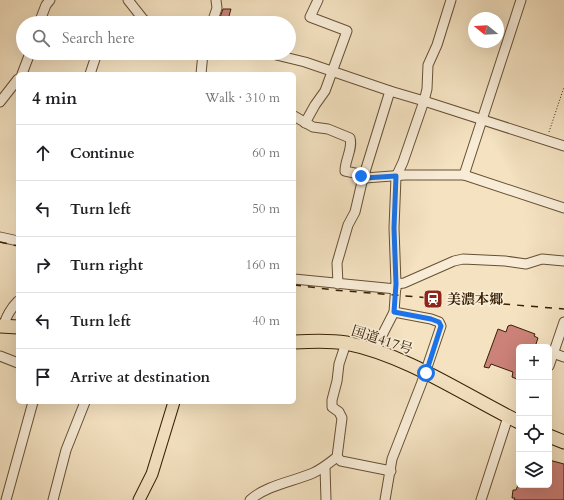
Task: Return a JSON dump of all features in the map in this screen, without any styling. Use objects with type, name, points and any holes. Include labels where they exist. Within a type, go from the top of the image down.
[{"type":"highway","points":[[2,326],[16,327]]},
{"type":"highway","name":"国道417号","points":[[296,342],[314,341],[346,343],[374,351],[412,365],[514,419]]},
{"type":"highway","points":[[552,437],[564,442]]},
{"type":"main road","points":[[139,500],[152,474],[173,404]]},
{"type":"street","points":[[42,16],[46,5],[50,0]]},
{"type":"street","points":[[128,0],[138,16]]},
{"type":"street","points":[[214,16],[217,8],[216,0]]},
{"type":"street","points":[[305,123],[325,91],[347,32],[310,17],[318,0]]},
{"type":"street","points":[[374,351],[394,312],[396,287],[394,228],[396,176],[403,162],[424,100],[427,89],[428,65],[437,45],[451,0]]},
{"type":"street","points":[[464,175],[521,0]]},
{"type":"street","points":[[24,72],[28,60]]},
{"type":"street","points":[[91,72],[95,60]]},
{"type":"street","points":[[201,72],[202,60]]},
{"type":"street","points":[[296,60],[564,146]]},
{"type":"street","points":[[0,102],[4,89],[16,80]]},
{"type":"street","points":[[338,284],[337,263],[348,225],[356,212],[362,182],[365,177],[390,91]]},
{"type":"street","points":[[296,117],[313,127],[328,129],[350,138],[352,144],[345,165],[345,171],[365,177],[464,175],[564,208]]},
{"type":"street","points":[[0,237],[16,241]]},
{"type":"street","points":[[296,279],[338,284],[396,287],[454,261],[463,259],[487,259],[526,264],[542,260],[564,261]]},
{"type":"street","points":[[2,326],[7,314],[16,303]]},
{"type":"street","points":[[385,500],[391,472],[392,459],[426,373],[441,326],[439,322],[431,319],[394,312]]},
{"type":"street","points":[[552,356],[564,322]]},
{"type":"street","points":[[250,500],[258,493],[312,473],[325,466],[336,457],[342,418],[332,407],[332,400],[337,381],[339,364],[346,343]]},
{"type":"street","points":[[553,353],[564,356]]},
{"type":"street","points":[[0,356],[16,362]]},
{"type":"street","points":[[6,500],[32,404]]},
{"type":"street","points":[[53,500],[66,450],[84,404]]},
{"type":"street","points":[[481,500],[514,419]]},
{"type":"street","points":[[336,457],[341,461],[391,472]]},
{"type":"street","points":[[325,466],[326,500]]},
{"type":"path","points":[[546,141],[564,87]]},
{"type":"building","points":[[223,9],[231,9],[229,16],[220,16]]},
{"type":"building","points":[[511,325],[535,334],[534,336],[538,338],[536,344],[516,344],[516,379],[512,377],[513,372],[491,364],[489,368],[484,367],[498,329],[506,332],[508,326]]},
{"type":"building","points":[[552,461],[564,464],[564,500],[514,500],[515,498],[512,498],[513,490],[516,490],[517,488],[552,488]]},
{"type":"railway","points":[[0,242],[16,246]]},
{"type":"railway","points":[[296,285],[334,290],[564,309]]},
{"type":"place","name":"美濃本郷","points":[[433,299]]},
{"type":"route","points":[[361,176],[364,175],[365,178],[396,176],[394,228],[396,284],[394,312],[439,322],[441,326],[426,373]]}]
